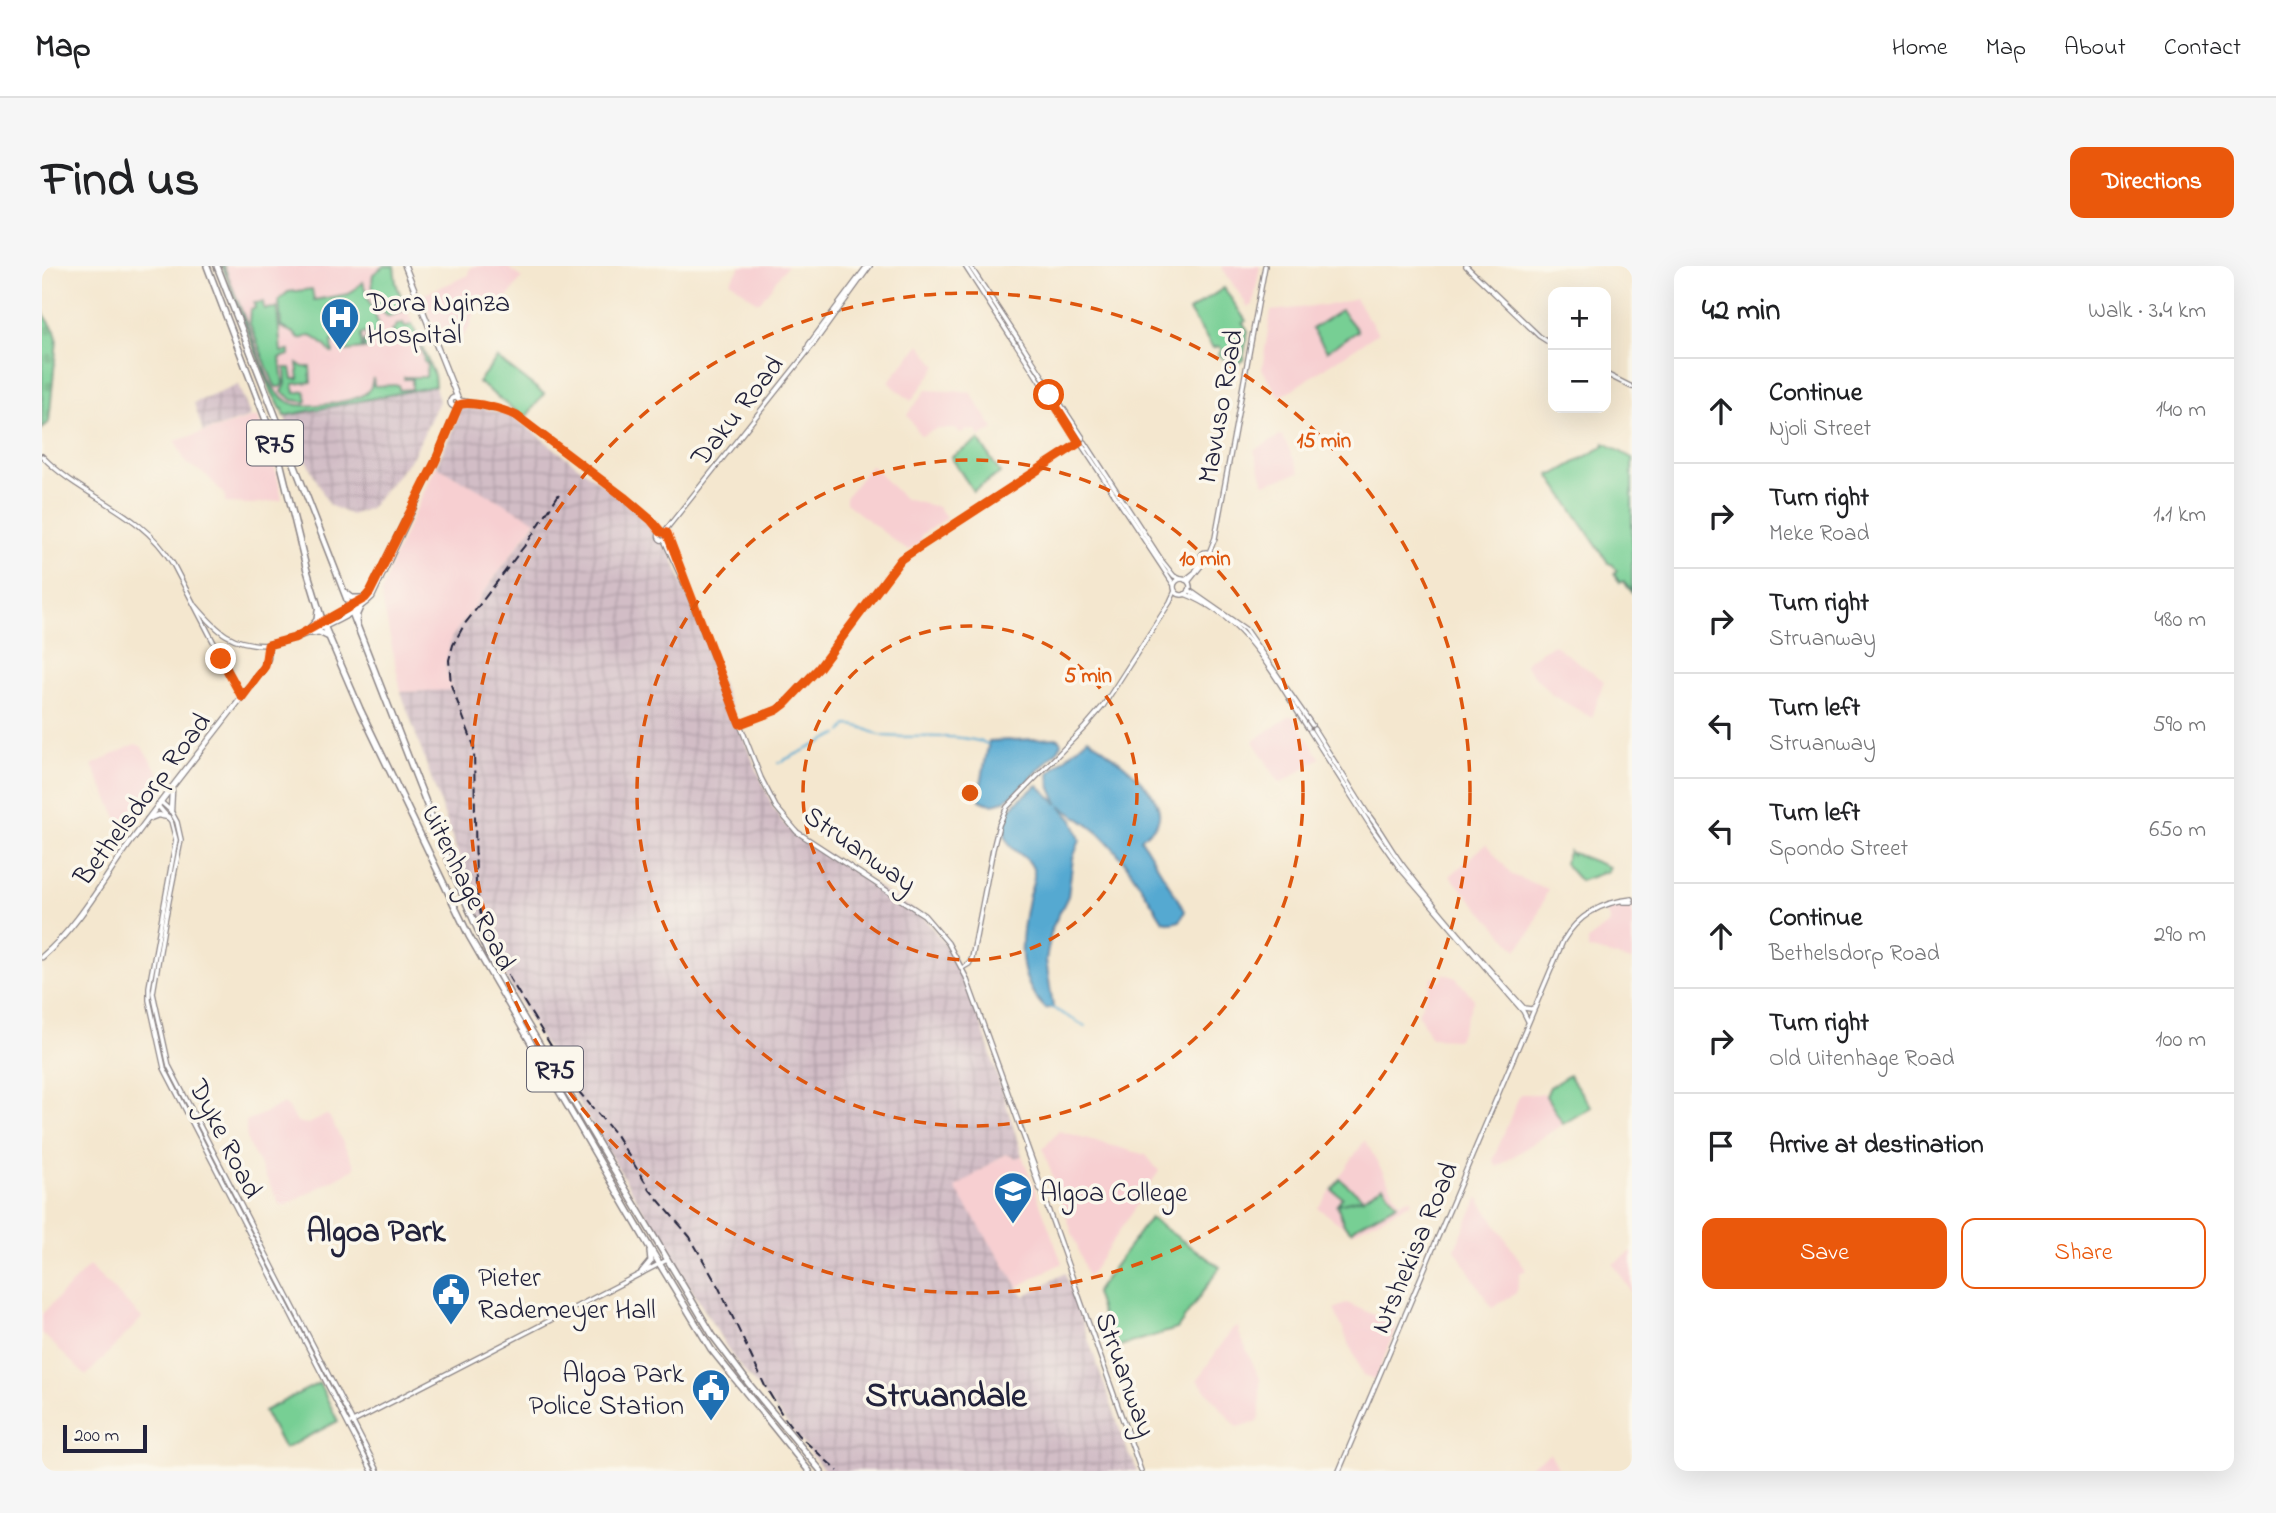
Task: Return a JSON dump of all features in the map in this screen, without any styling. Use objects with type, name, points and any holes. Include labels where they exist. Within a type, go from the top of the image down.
[{"type":"main road","name":"Uitenhage Road","points":[[207,266],[277,449],[323,624],[364,718],[480,959],[711,1349],[809,1471]]},
{"type":"main road","name":"Uitenhage Road","points":[[217,266],[460,888],[490,958],[667,1260],[728,1357],[821,1471]]},
{"type":"main road","points":[[268,645],[311,630],[365,598],[451,428],[457,402],[451,380],[405,266]]},
{"type":"main road","points":[[356,624],[357,614],[374,593],[412,509]]},
{"type":"main road","points":[[343,591],[352,598],[365,598]]},
{"type":"main road","points":[[350,609],[361,606]]},
{"type":"main road","points":[[311,630],[317,620],[318,610]]},
{"type":"main road","points":[[311,630],[329,638]]},
{"type":"main road","name":"Bethelsdorp Road","points":[[42,957],[74,924],[147,820],[265,666],[268,645]]},
{"type":"main road","points":[[147,820],[169,814],[175,783]]},
{"type":"main road","points":[[642,1272],[651,1261],[650,1248]]},
{"type":"street","name":"Daku Road","points":[[665,533],[869,266]]},
{"type":"street","points":[[968,266],[1175,588],[1245,629],[1375,828],[1416,884],[1523,1010],[1529,1023]]},
{"type":"street","name":"Mavuso Road","points":[[1175,588],[1204,560],[1211,558],[1209,552],[1215,538],[1265,266]]},
{"type":"street","points":[[1466,266],[1537,335],[1548,342]]},
{"type":"street","points":[[1611,376],[1632,387]]},
{"type":"street","name":"Struanway","points":[[457,402],[506,411],[517,416],[624,497],[665,533],[766,789],[783,816],[797,832],[927,918],[948,943],[962,968],[1141,1471]]},
{"type":"street","points":[[1081,442],[1162,561],[1174,576],[1185,580],[1185,593]]},
{"type":"street","points":[[740,724],[777,710],[785,704],[819,668],[901,559],[1081,442]]},
{"type":"street","points":[[42,456],[152,535],[167,554],[242,697]]},
{"type":"street","points":[[657,526],[665,533]]},
{"type":"street","name":"Mavuso Road","points":[[1204,560],[1203,553],[1209,552]]},
{"type":"street","points":[[962,968],[969,964],[972,958],[993,849],[1003,816],[1014,799],[1103,706],[1170,602],[1175,588]]},
{"type":"street","points":[[1170,602],[1185,593]]},
{"type":"street","points":[[190,599],[206,618],[227,636],[246,644],[268,645]]},
{"type":"street","points":[[160,804],[169,814]]},
{"type":"street","name":"Dyke Road","points":[[169,814],[175,830],[176,845],[148,994],[164,1068],[350,1423],[378,1471]]},
{"type":"street","points":[[1375,828],[1416,884],[1532,1015]]},
{"type":"street","name":"Ntshekisa Road","points":[[1339,1471],[1569,932],[1589,913],[1618,902],[1632,901]]},
{"type":"street","points":[[1524,1008],[1531,1009],[1536,1006]]},
{"type":"street","points":[[350,1423],[667,1260]]},
{"type":"street","name":"Dyke Road","points":[[350,1423],[372,1471]]},
{"type":"shaded area","name":"Dora Nginza Hospital","points":[[222,266],[394,266],[396,283],[434,375],[435,386],[284,416],[283,409],[270,389]]},
{"type":"shaded area","points":[[472,266],[506,266],[522,278],[498,310],[484,300],[457,344],[430,318],[422,295],[469,275]]},
{"type":"shaded area","points":[[741,266],[787,266],[760,302],[757,302],[730,281]]},
{"type":"shaded area","points":[[1221,266],[1260,266],[1253,305],[1248,307]]},
{"type":"shaded area","points":[[1355,298],[1378,333],[1282,396],[1278,395],[1262,369],[1271,311],[1335,304]]},
{"type":"shaded area","points":[[920,344],[937,366],[911,401],[888,382]]},
{"type":"shaded area","points":[[238,385],[251,417],[203,432],[194,403]]},
{"type":"shaded area","points":[[435,386],[439,401],[413,456],[370,508],[351,515],[329,505],[284,416]]},
{"type":"shaded area","points":[[926,390],[970,392],[994,429],[980,437],[977,431],[968,430],[961,433],[955,429],[936,429],[921,436],[907,415]]},
{"type":"shaded area","points":[[466,403],[512,416],[654,524],[664,536],[737,723],[774,809],[785,825],[923,916],[953,955],[982,1026],[1022,1155],[1017,1158],[1005,1154],[955,1188],[1024,1296],[1065,1273],[1137,1471],[825,1471],[732,1356],[495,960],[401,692],[451,690],[445,665],[451,638],[536,521],[436,466],[457,421],[459,404]]},
{"type":"shaded area","points":[[258,416],[282,500],[252,504],[225,503],[225,495],[206,475],[186,463],[175,441]]},
{"type":"shaded area","points":[[1282,435],[1300,472],[1264,484],[1254,450]]},
{"type":"shaded area","points":[[871,465],[904,499],[938,507],[947,518],[921,535],[921,542],[909,550],[846,503],[846,497]]},
{"type":"shaded area","points":[[436,466],[536,520],[451,638],[445,665],[451,691],[401,692],[381,593],[394,557]]},
{"type":"shaded area","points":[[1553,644],[1604,681],[1592,718],[1551,694],[1525,665]]},
{"type":"shaded area","points":[[1293,716],[1320,758],[1280,784],[1253,741]]},
{"type":"shaded area","points":[[135,744],[141,746],[163,779],[121,826],[92,765]]},
{"type":"shaded area","points":[[1486,844],[1512,875],[1548,889],[1532,930],[1517,950],[1450,876]]},
{"type":"shaded area","points":[[1632,905],[1632,961],[1588,949],[1588,940],[1610,923],[1606,910]]},
{"type":"shaded area","points":[[1444,973],[1456,978],[1474,999],[1458,1039],[1431,1038],[1418,1014],[1433,977],[1441,981]]},
{"type":"shaded area","points":[[1520,1094],[1544,1094],[1563,1124],[1497,1167],[1493,1160]]},
{"type":"shaded area","points":[[284,1103],[297,1122],[308,1124],[329,1116],[355,1166],[354,1169],[284,1206],[280,1204],[248,1143],[246,1122]]},
{"type":"shaded area","points":[[1059,1131],[1146,1155],[1159,1171],[1088,1278],[1043,1149]]},
{"type":"shaded area","points":[[1365,1140],[1400,1203],[1410,1198],[1412,1202],[1352,1233],[1318,1208]]},
{"type":"shaded area","name":"Algoa College","points":[[1005,1154],[1017,1158],[1022,1155],[1062,1263],[1018,1287],[954,1188]]},
{"type":"shaded area","points":[[1478,1197],[1526,1270],[1520,1273],[1516,1293],[1492,1308],[1455,1249]]},
{"type":"shaded area","points":[[1632,1251],[1632,1293],[1613,1264]]},
{"type":"shaded area","points":[[89,1266],[142,1318],[86,1376],[42,1333],[42,1314]]},
{"type":"shaded area","points":[[1347,1303],[1397,1325],[1376,1379],[1363,1376],[1334,1309]]},
{"type":"shaded area","points":[[1238,1327],[1260,1379],[1260,1416],[1256,1422],[1237,1427],[1197,1380],[1233,1328]]},
{"type":"shaded area","points":[[1550,1453],[1560,1471],[1530,1471],[1531,1465]]},
{"type":"green space","points":[[222,266],[269,381],[276,392],[286,400],[294,404],[309,405],[352,399],[368,391],[373,378],[374,386],[399,385],[399,390],[412,389],[412,379],[404,377],[426,377],[427,363],[424,362],[417,342],[409,337],[397,338],[392,331],[403,323],[405,327],[412,324],[434,375],[435,386],[284,416],[283,409],[270,389]]},
{"type":"green space","points":[[384,266],[394,266],[396,283],[406,309],[389,317],[381,310],[375,298],[373,285],[373,274]]},
{"type":"green space","points":[[363,282],[379,325],[368,348],[364,349],[366,333],[361,334],[362,349],[346,351],[345,340],[332,341],[331,353],[313,337],[299,339],[294,333],[281,327],[279,300],[288,292],[312,289],[314,300],[349,294]]},
{"type":"green space","points":[[1224,288],[1246,321],[1243,323],[1248,331],[1243,360],[1235,365],[1218,355],[1222,350],[1219,346],[1213,348],[1189,311]]},
{"type":"green space","points":[[263,302],[264,309],[277,308],[281,352],[289,351],[289,355],[280,358],[283,383],[281,387],[276,387],[273,382],[249,322],[250,309],[255,308],[254,303]]},
{"type":"green space","points":[[1341,310],[1358,331],[1327,351],[1312,329]]},
{"type":"green space","points":[[42,311],[57,339],[49,422],[42,429]]},
{"type":"green space","points":[[497,358],[544,394],[525,418],[478,382]]},
{"type":"green space","points":[[297,363],[310,367],[311,382],[293,384],[295,393],[305,391],[305,402],[293,400],[282,392],[286,384],[285,368],[291,368],[293,379],[299,379]]},
{"type":"green space","points":[[979,440],[1000,473],[973,491],[951,457]]},
{"type":"green space","points":[[1605,443],[1632,458],[1632,592],[1623,581],[1620,583],[1614,574],[1617,571],[1609,564],[1549,475],[1604,446]]},
{"type":"green space","points":[[1569,851],[1572,855],[1573,853],[1609,867],[1608,871],[1580,881],[1564,863]]},
{"type":"green space","points":[[1569,1075],[1591,1107],[1563,1124],[1546,1096],[1550,1087]]},
{"type":"green space","points":[[1340,1179],[1363,1198],[1337,1204],[1342,1197],[1332,1190]]},
{"type":"green space","points":[[1383,1186],[1397,1204],[1351,1231],[1344,1225],[1337,1204],[1363,1198]]},
{"type":"green space","points":[[1150,1218],[1220,1267],[1177,1329],[1113,1348],[1095,1293]]},
{"type":"green space","points":[[319,1383],[338,1421],[284,1449],[264,1411]]},
{"type":"water","points":[[1058,738],[1061,743],[1059,749],[1015,793],[995,804],[980,800],[989,741]]},
{"type":"water","points":[[1088,738],[1135,775],[1155,800],[1159,812],[1157,823],[1141,839],[1185,911],[1180,921],[1163,921],[1136,878],[1105,839],[1095,829],[1060,806],[1073,820],[1080,840],[1073,858],[1068,896],[1052,928],[1046,960],[1053,1007],[1046,1009],[1029,984],[1022,957],[1023,929],[1034,873],[1027,860],[1007,840],[1006,820],[1015,804],[1038,785],[1058,804],[1050,786],[1049,773]]},
{"type":"waterway","points":[[842,732],[847,725],[854,725],[884,736],[950,737],[988,744]]},
{"type":"waterway","points":[[778,763],[838,734]]},
{"type":"waterway","points":[[1049,1006],[1085,1026]]},
{"type":"railway","points":[[559,494],[529,540],[464,625],[453,645],[449,660],[451,685],[474,746],[476,888],[481,916],[510,979],[580,1093],[616,1135],[650,1190],[690,1237],[719,1288],[765,1386],[783,1416],[798,1435],[838,1471]]},
{"type":"place","name":"Dora Nginza Hospital","points":[[340,351]]},
{"type":"place","name":"Algoa College","points":[[1013,1225]]},
{"type":"place","name":"Pieter Rademeyer Hall","points":[[451,1326]]},
{"type":"place","name":"Algoa Park Police Station","points":[[711,1422]]},
{"type":"district","name":"Algoa Park","points":[[376,1230]]},
{"type":"district","name":"Struandale","points":[[946,1394]]},
{"type":"route","points":[[221,659],[242,697],[265,666],[268,645],[294,638],[365,598],[435,462],[459,405],[466,402],[517,416],[624,497],[661,532],[667,533],[740,724],[777,710],[785,704],[819,668],[901,559],[1079,443],[1049,395]]}]
